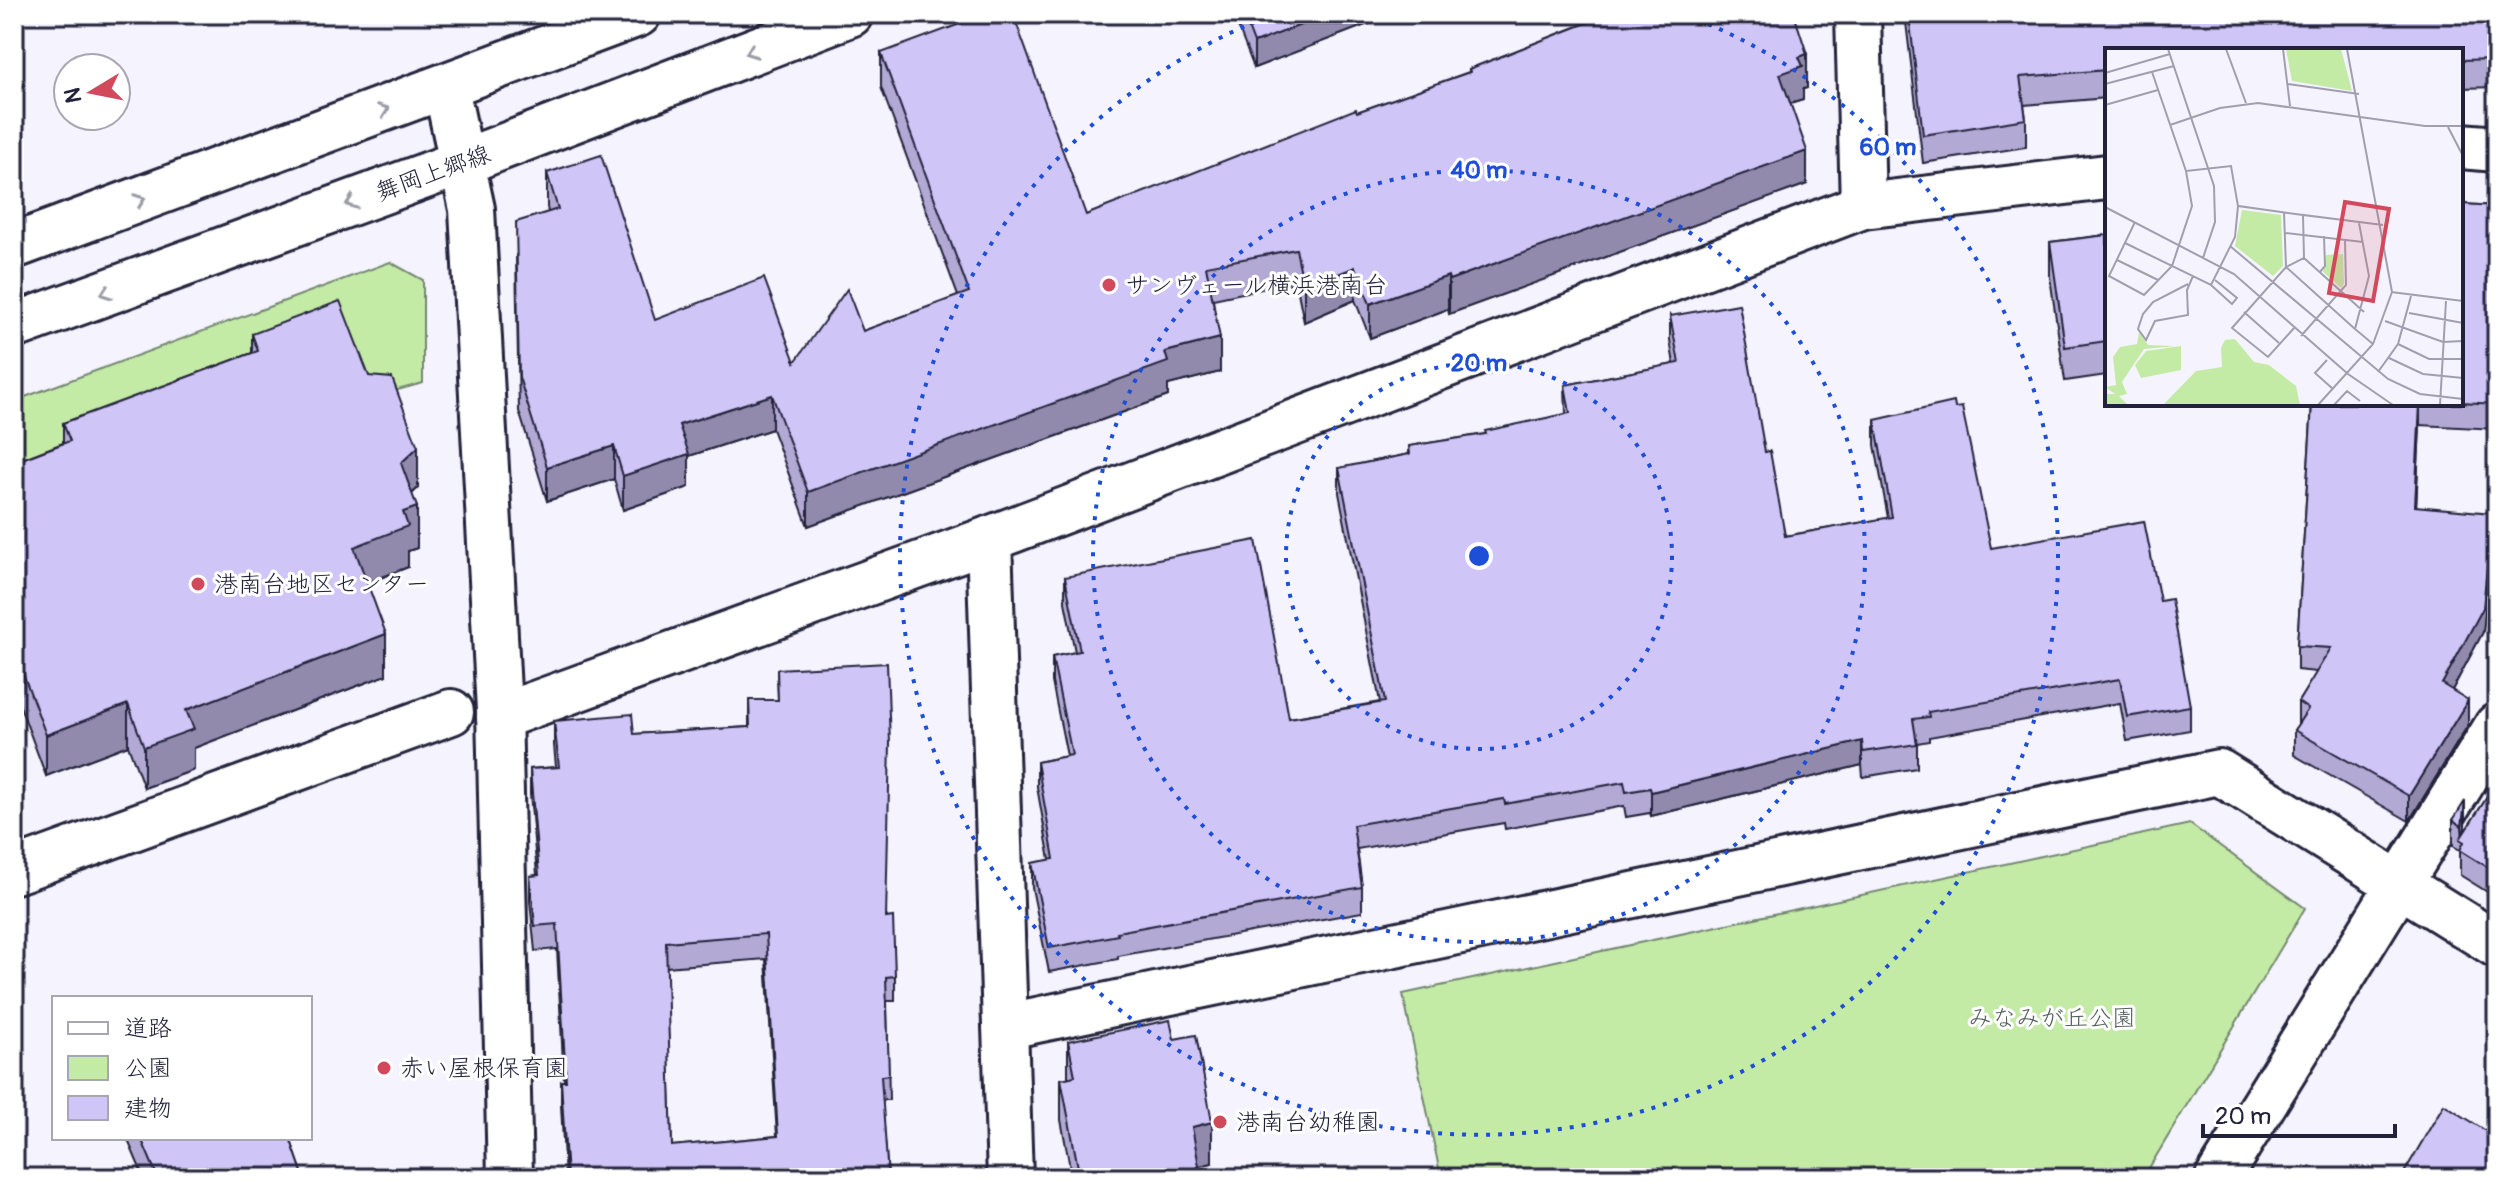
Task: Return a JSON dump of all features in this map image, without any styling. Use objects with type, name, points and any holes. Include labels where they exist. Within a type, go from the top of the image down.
[{"type":"street","points":[[14,246],[446,88],[638,14]]},
{"type":"street","name":"舞岡上郷線","points":[[14,326],[463,162],[850,14]]},
{"type":"street","points":[[1858,14],[1863,206]]},
{"type":"street","points":[[446,88],[472,209],[499,717],[510,1178]]},
{"type":"street","points":[[2463,146],[2497,149]]},
{"type":"street","points":[[499,717],[989,539],[1863,206],[2105,177]]},
{"type":"street","points":[[989,539],[1008,1026],[1010,1178]]},
{"type":"street","points":[[14,868],[15,871],[451,712]]},
{"type":"street","points":[[2218,1178],[2497,726]]},
{"type":"street","points":[[1008,1026],[2219,772],[2497,945]]},
{"type":"green space","points":[[390,262],[423,280],[423,383],[14,496],[14,401]]},
{"type":"green space","name":"みなみが丘公園","points":[[2190,824],[2305,908],[2143,1178],[1441,1178],[1403,994]]},
{"type":"building","points":[[987,14],[1013,14],[1086,215],[1356,109],[1357,112],[1470,72],[1469,69],[1607,14],[1794,14],[1807,54],[1799,57],[1803,66],[1780,74],[1807,151],[1449,280],[1448,276],[1370,304],[1355,267],[1304,288],[1296,249],[1206,266],[1220,338],[1165,352],[1168,362],[808,492],[772,395],[679,425],[689,454],[623,476],[614,446],[547,467],[519,377],[516,222],[558,209],[547,173],[601,155],[655,320],[764,278],[795,362],[847,289],[863,331],[969,292],[881,53]]},
{"type":"building","points":[[1243,14],[1329,14],[1254,43]]},
{"type":"building","points":[[1909,14],[2497,14],[2497,59],[2463,60],[2463,48],[2105,48],[2105,70],[2020,77],[2026,119],[1923,135]]},
{"type":"building","points":[[2463,204],[2497,206],[2497,404],[2463,402]]},
{"type":"building","points":[[2105,235],[2105,341],[2065,347],[2050,242]]},
{"type":"building","points":[[340,301],[369,376],[392,378],[418,447],[401,463],[417,507],[403,512],[408,526],[354,547],[386,634],[186,710],[194,729],[144,747],[128,704],[46,735],[14,649],[14,462],[70,441],[63,423],[258,351],[252,334]]},
{"type":"building","points":[[1739,304],[1765,452],[1770,451],[1785,536],[1892,517],[1875,420],[1954,402],[1955,408],[1962,407],[1991,548],[2144,521],[2160,601],[2171,599],[2190,706],[2127,717],[2120,679],[1928,712],[1929,717],[1913,719],[1917,744],[1863,752],[1862,741],[1651,792],[1650,788],[1626,792],[1624,782],[1505,804],[1504,799],[1353,825],[1362,887],[1117,932],[1118,935],[1049,948],[1032,863],[1054,859],[1037,762],[1072,755],[1052,657],[1080,651],[1065,577],[1256,540],[1289,718],[1385,702],[1339,468],[1410,454],[1409,446],[1486,434],[1485,431],[1570,413],[1565,385],[1679,363],[1670,316]]},
{"type":"building","points":[[2312,406],[2420,406],[2415,506],[2492,513],[2483,608],[2442,684],[2468,700],[2409,796],[2294,730],[2308,709],[2298,702],[2331,648],[2297,646]]},
{"type":"building","points":[[887,663],[890,743],[886,918],[893,917],[895,976],[886,977],[889,1075],[881,1076],[888,1178],[567,1178],[561,1081],[566,1081],[557,924],[535,926],[530,876],[539,875],[530,769],[559,767],[554,721],[632,714],[634,734],[750,727],[749,700],[778,700],[777,669]],"holes":[[[766,934],[778,1136],[672,1146],[666,942]]]},
{"type":"building","points":[[2497,782],[2497,873],[2460,850],[2464,842],[2460,839]]},
{"type":"building","points":[[2465,801],[2462,826],[2453,820]]},
{"type":"building","points":[[1170,1020],[1174,1039],[1196,1035],[1212,1122],[1192,1127],[1199,1166],[1188,1178],[1080,1178],[1061,1079],[1075,1076],[1068,1041]]},
{"type":"building","points":[[2444,1104],[2497,1138],[2497,1178],[2401,1178]]},
{"type":"building","points":[[142,1140],[291,1140],[304,1178],[158,1178]]},
{"type":"place","name":"サンヴェール横浜港南台","points":[[1109,285]]},
{"type":"place","name":"港南台地区センター","points":[[198,584]]},
{"type":"place","name":"赤い屋根保育園","points":[[384,1068]]},
{"type":"place","name":"港南台幼稚園","points":[[1220,1122]]}]
